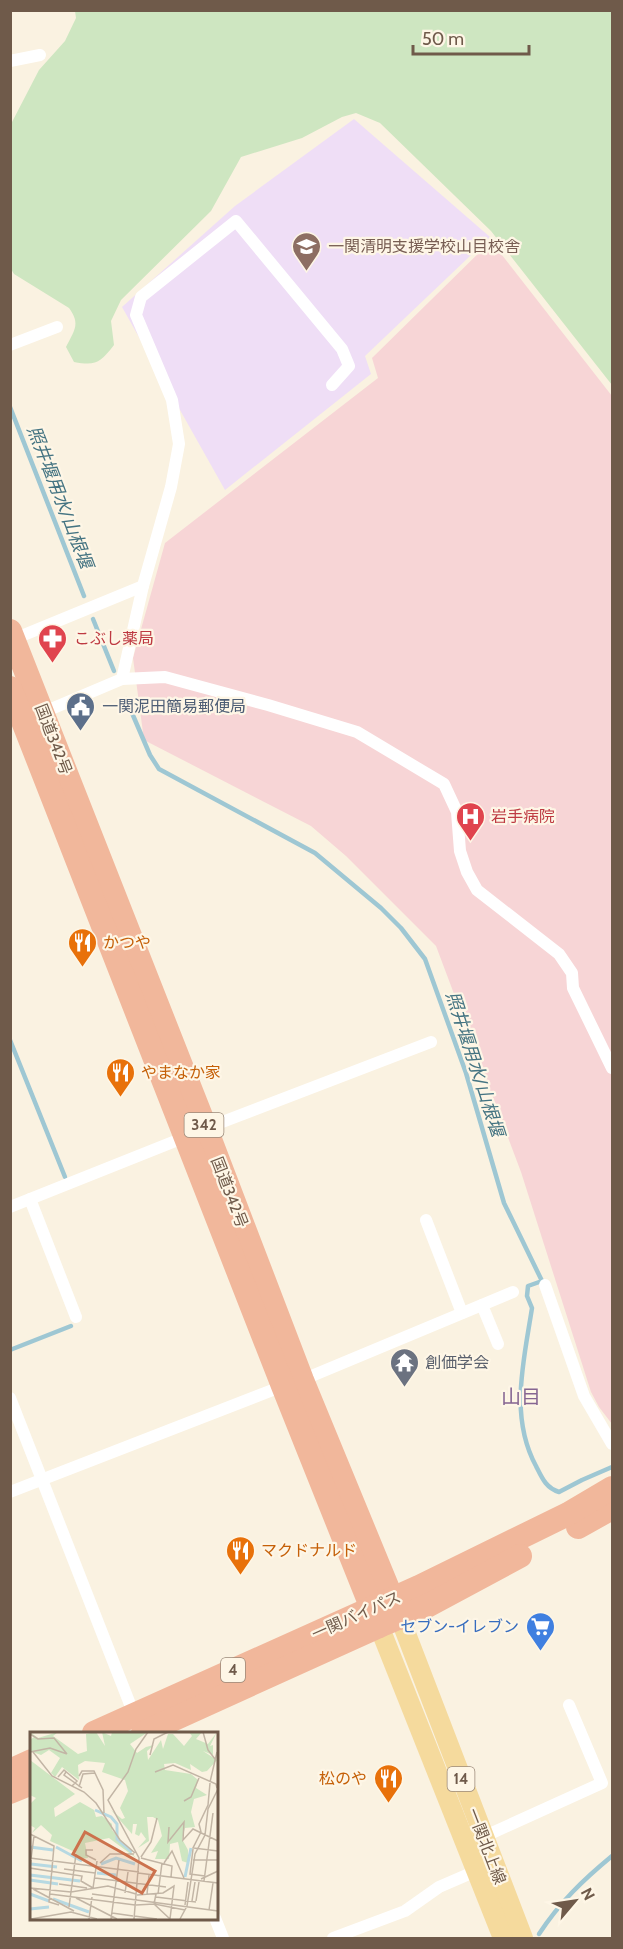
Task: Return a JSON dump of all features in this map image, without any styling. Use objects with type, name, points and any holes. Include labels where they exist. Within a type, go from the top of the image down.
[{"type":"highway","name":"国道342号","points":[[12,635],[44,712],[196,1133],[292,1383],[385,1613]]},
{"type":"highway","name":"国道342号","points":[[10,688],[196,1133]]},
{"type":"highway","name":"一関バイパス","points":[[102,1732],[139,1727],[385,1613],[612,1488]]},
{"type":"highway","name":"一関バイパス","points":[[385,1613],[427,1606],[612,1508]]},
{"type":"highway","points":[[10,1771],[30,1762]]},
{"type":"highway","points":[[10,1792],[30,1784]]},
{"type":"main road","name":"一関北上線","points":[[385,1613],[483,1837],[523,1938]]},
{"type":"main road","name":"一関北上線","points":[[385,1613],[476,1871],[503,1938]]},
{"type":"street","points":[[10,61],[40,55]]},
{"type":"street","points":[[122,679],[143,586],[171,487],[179,444],[172,400],[136,315],[141,297],[236,221],[342,349],[349,366],[332,385]]},
{"type":"street","points":[[10,345],[57,327]]},
{"type":"street","points":[[12,635],[143,586]]},
{"type":"street","points":[[44,712],[122,679],[165,677],[357,732],[444,784],[457,812],[460,851],[467,872],[477,890],[559,954],[572,973],[573,988],[612,1068]]},
{"type":"street","points":[[10,1207],[431,1042]]},
{"type":"street","points":[[30,1199],[76,1317]]},
{"type":"street","points":[[426,1221],[462,1313]]},
{"type":"street","points":[[545,1285],[584,1396],[612,1444]]},
{"type":"street","points":[[10,1492],[292,1383],[513,1292]]},
{"type":"street","points":[[482,1305],[498,1344]]},
{"type":"street","points":[[10,1398],[44,1479],[139,1727]]},
{"type":"street","points":[[483,1837],[602,1783],[568,1705]]},
{"type":"street","points":[[333,1938],[405,1911],[439,1887],[476,1871]]},
{"type":"street","points":[[216,1919],[223,1938]]},
{"type":"shaded area","name":"一関清明支援学校山目校舎","points":[[354,119],[490,237],[365,356],[371,374],[225,490],[122,307],[235,206]]},
{"type":"shaded area","name":"岩手病院","points":[[491,241],[612,396],[612,1424],[591,1392],[521,1172],[436,946],[346,856],[311,826],[144,740],[133,658],[165,543],[378,378],[372,358]]},
{"type":"green space","points":[[75,11],[612,11],[612,385],[491,231],[380,123],[356,113],[342,117],[302,138],[241,157],[211,211],[121,300],[111,321],[114,345],[97,362],[88,364],[74,362],[66,347],[75,328],[75,319],[69,308],[14,274],[11,269],[11,124],[39,70],[65,41],[76,18]]},
{"type":"waterway","name":"照井堰用水/山根堰","points":[[10,407],[84,596]]},
{"type":"waterway","name":"照井堰用水/山根堰","points":[[93,619],[114,671]]},
{"type":"waterway","name":"照井堰用水/山根堰","points":[[126,699],[150,755],[159,769],[315,853],[381,908],[401,928],[425,959],[466,1073],[504,1203],[542,1281],[528,1286],[527,1296],[532,1308],[523,1368],[521,1408],[528,1447],[545,1482],[559,1492],[612,1467]]},
{"type":"waterway","points":[[10,1040],[65,1177]]},
{"type":"waterway","points":[[10,1350],[71,1326]]},
{"type":"waterway","points":[[539,1934],[572,1892],[612,1856]]},
{"type":"place","name":"一関清明支援学校山目校舎","points":[[307,272]]},
{"type":"place","name":"こぶし薬局","points":[[53,664]]},
{"type":"place","name":"一関泥田簡易郵便局","points":[[81,732]]},
{"type":"place","name":"岩手病院","points":[[470,842]]},
{"type":"place","name":"かつや","points":[[82,968]]},
{"type":"place","name":"やまなか家","points":[[120,1098]]},
{"type":"place","name":"創価学会","points":[[404,1388]]},
{"type":"place","name":"マクドナルド","points":[[240,1576]]},
{"type":"place","name":"セブン-イレブン","points":[[540,1652]]},
{"type":"place","name":"松のや","points":[[388,1804]]},
{"type":"district","name":"山目","points":[[521,1397]]}]
